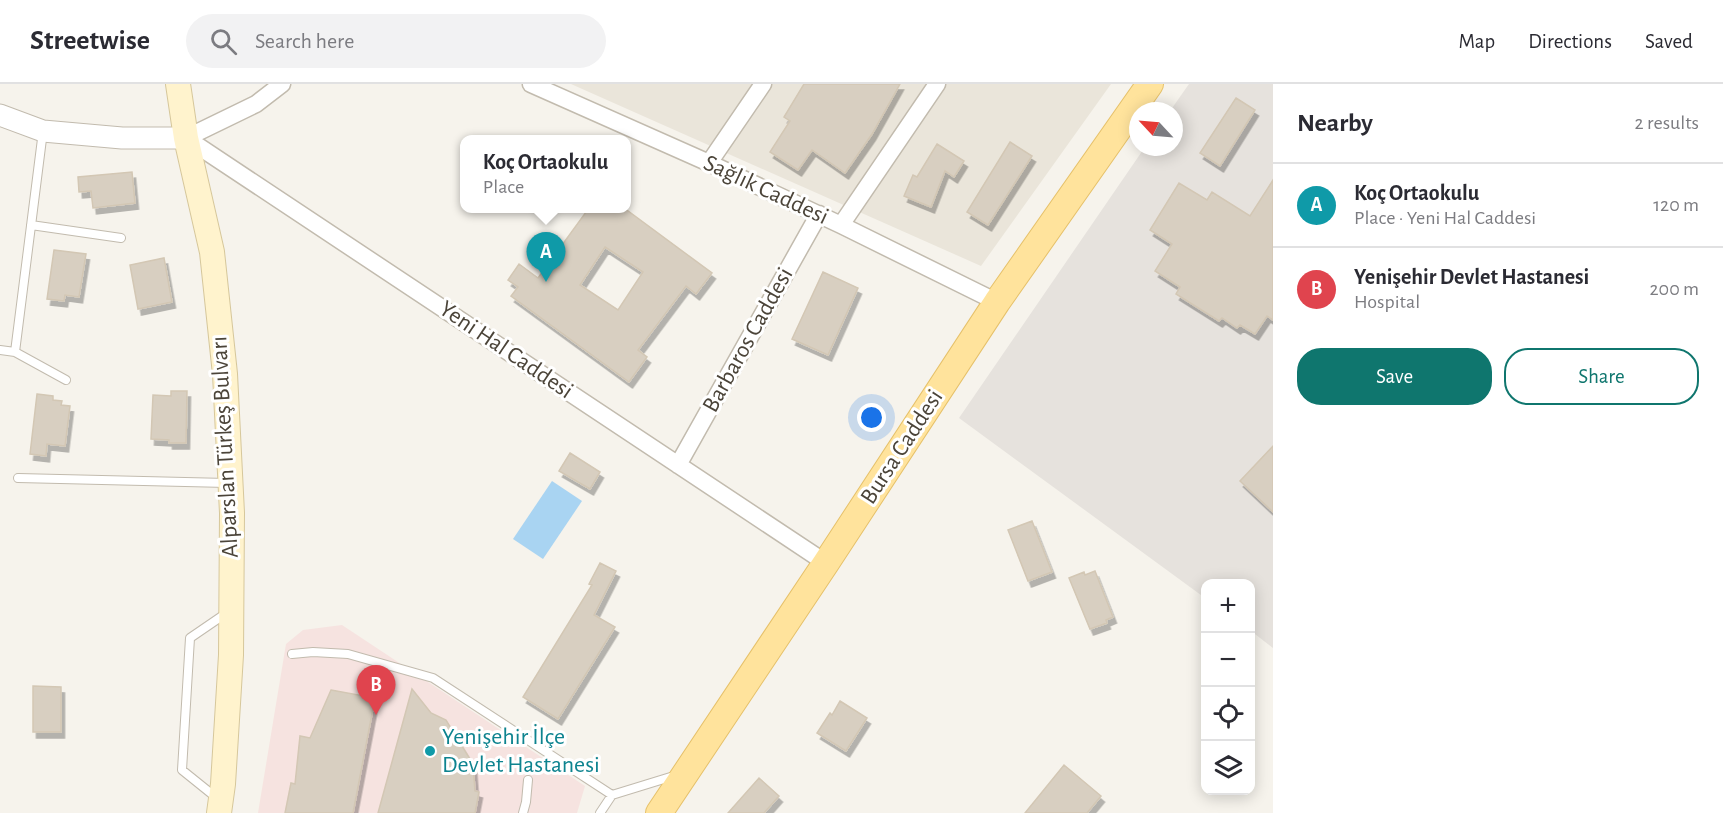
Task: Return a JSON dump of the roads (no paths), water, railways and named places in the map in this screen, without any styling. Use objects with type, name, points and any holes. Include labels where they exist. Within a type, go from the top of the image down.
[{"type":"main road","name":"Alparslan Türkeş Bulvarı","points":[[178,84],[186,138],[212,252],[225,374],[232,513],[231,655],[220,807]]},
{"type":"main road","name":"Bursa Caddesi","points":[[659,813],[1141,87]]},
{"type":"street","points":[[0,115],[43,131],[122,138],[186,138],[256,104],[282,84]]},
{"type":"street","points":[[709,163],[763,84]]},
{"type":"street","points":[[841,225],[937,84]]},
{"type":"street","name":"Sağlık Caddesi","points":[[539,85],[819,214],[997,302]]},
{"type":"street","name":"Yeni Hal Caddesi","points":[[186,138],[826,563]]},
{"type":"street","name":"Barbaros Caddesi","points":[[678,465],[819,214]]},
{"type":"lane","points":[[15,352],[43,131]]},
{"type":"lane","points":[[31,225],[121,238]]},
{"type":"lane","points":[[0,350],[15,352],[66,380]]},
{"type":"lane","points":[[18,478],[231,484]]},
{"type":"lane","points":[[220,807],[182,770],[190,638],[231,610]]},
{"type":"lane","points":[[292,654],[313,652],[348,654],[433,678],[612,795]]},
{"type":"lane","points":[[600,813],[612,795],[686,772]]},
{"type":"lane","points":[[523,813],[528,780]]},
{"type":"water","points":[[552,481],[582,501],[543,559],[513,539]]},
{"type":"place","name":"Koç Ortaokulu","points":[[546,282]]},
{"type":"place","name":"Yenişehir Devlet Hastanesi","points":[[376,715]]},
{"type":"place","name":"Yenişehir İlçe Devlet Hastanesi","points":[[430,751]]}]
